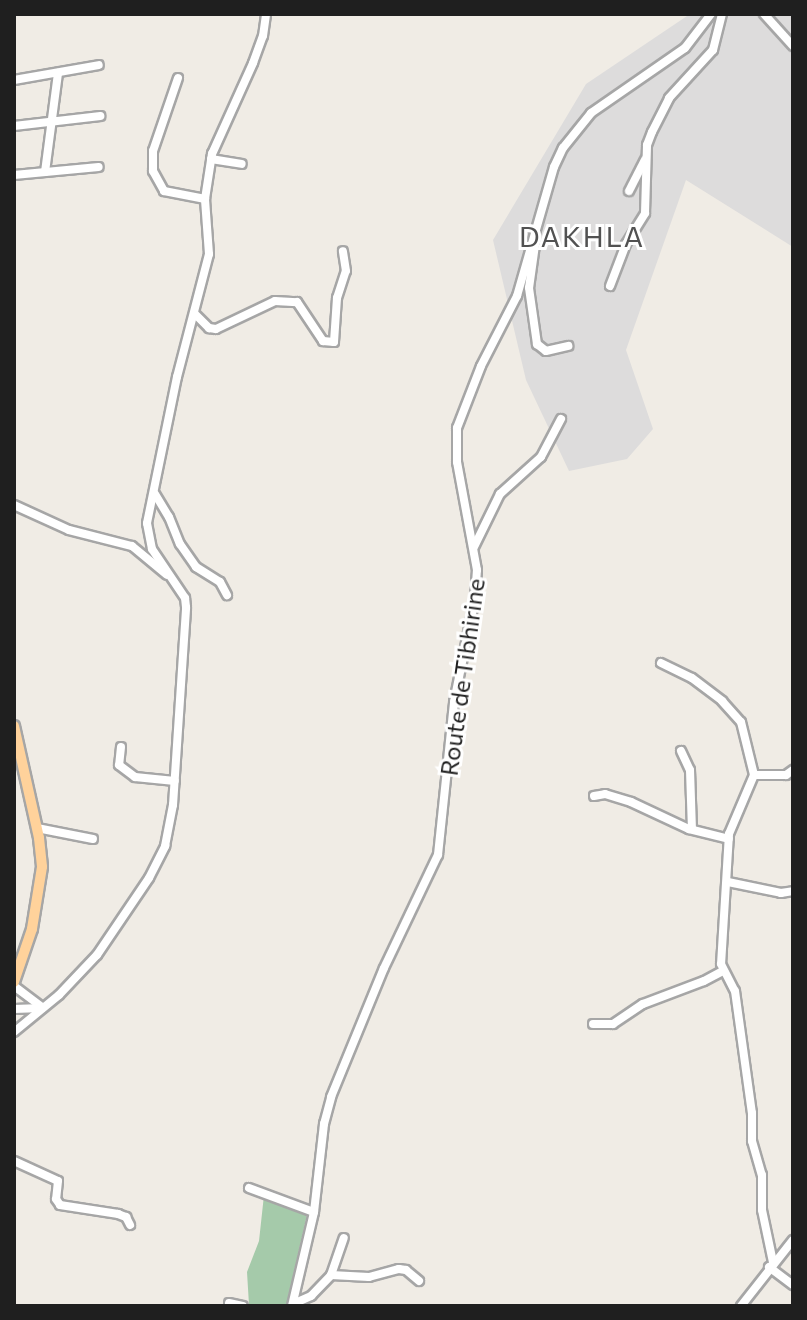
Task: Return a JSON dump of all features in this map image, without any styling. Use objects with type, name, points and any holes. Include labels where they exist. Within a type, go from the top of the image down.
[{"type":"main road","points":[[14,726],[37,828],[42,867],[38,898],[14,984]]},
{"type":"street","points":[[14,1032],[97,955],[149,878],[165,846],[175,781],[186,607],[185,598],[147,538],[147,523],[155,494],[160,449],[209,254],[205,199],[211,159],[253,63],[263,36],[266,14]]},
{"type":"street","name":"Route de Tibhirine","points":[[292,1305],[314,1212],[324,1124],[331,1097],[384,968],[438,855],[454,702],[475,598],[474,547],[457,462],[457,428],[481,366],[517,296],[554,167],[591,113],[685,48],[711,14]]},
{"type":"street","points":[[610,286],[622,251],[645,213],[647,156],[652,132],[669,98],[713,50],[722,14]]},
{"type":"street","points":[[764,14],[793,46]]},
{"type":"street","points":[[14,80],[99,65]]},
{"type":"street","points":[[45,172],[58,73]]},
{"type":"street","points":[[178,78],[153,151],[153,171],[164,191],[205,199]]},
{"type":"street","points":[[14,126],[100,116]]},
{"type":"street","points":[[629,191],[647,156]]},
{"type":"street","points":[[211,159],[242,164]]},
{"type":"street","points":[[14,175],[99,167]]},
{"type":"street","points":[[535,234],[536,258],[529,288],[537,344],[546,351],[568,346]]},
{"type":"street","points":[[195,314],[209,328],[216,329],[275,301],[297,302],[323,341],[334,342],[337,298],[346,271],[343,251]]},
{"type":"street","points":[[474,547],[500,494],[541,457],[561,419]]},
{"type":"street","points":[[155,494],[180,544],[196,567],[220,582],[227,595]]},
{"type":"street","points":[[14,505],[69,530],[132,546],[173,580]]},
{"type":"street","points":[[661,663],[692,678],[722,701],[741,722],[754,775],[733,821],[729,839],[728,882],[722,925],[723,971],[735,991],[752,1113],[752,1141],[762,1175],[762,1210],[771,1264],[793,1285]]},
{"type":"street","points":[[121,747],[119,765],[135,777],[175,781]]},
{"type":"street","points":[[681,751],[690,770],[692,829]]},
{"type":"street","points":[[754,775],[786,775],[793,770]]},
{"type":"street","points":[[594,796],[605,794],[631,802],[692,829],[729,839]]},
{"type":"street","points":[[37,828],[93,839]]},
{"type":"street","points":[[728,882],[781,893],[793,891]]},
{"type":"street","points":[[593,1024],[613,1024],[643,1004],[723,971]]},
{"type":"street","points":[[14,984],[43,1008]]},
{"type":"street","points":[[14,1009],[43,1008]]},
{"type":"street","points":[[14,1021],[25,1023]]},
{"type":"street","points":[[14,1161],[58,1181],[56,1199],[60,1205],[118,1214],[126,1217],[130,1225]]},
{"type":"street","points":[[249,1188],[314,1212]]},
{"type":"street","points":[[292,1305],[311,1296],[331,1275],[344,1238]]},
{"type":"street","points":[[741,1306],[771,1264],[792,1243]]},
{"type":"street","points":[[331,1275],[369,1277],[399,1269],[406,1270],[419,1281]]},
{"type":"street","points":[[229,1303],[243,1306]]},
{"type":"shaded area","points":[[690,14],[793,14],[793,247],[686,180],[626,350],[653,429],[627,459],[569,471],[526,380],[493,240],[586,84]]},
{"type":"green space","points":[[264,1195],[304,1210],[307,1215],[286,1306],[249,1305],[247,1272],[259,1241]]},
{"type":"district","name":"DAKHLA","points":[[582,236]]}]
